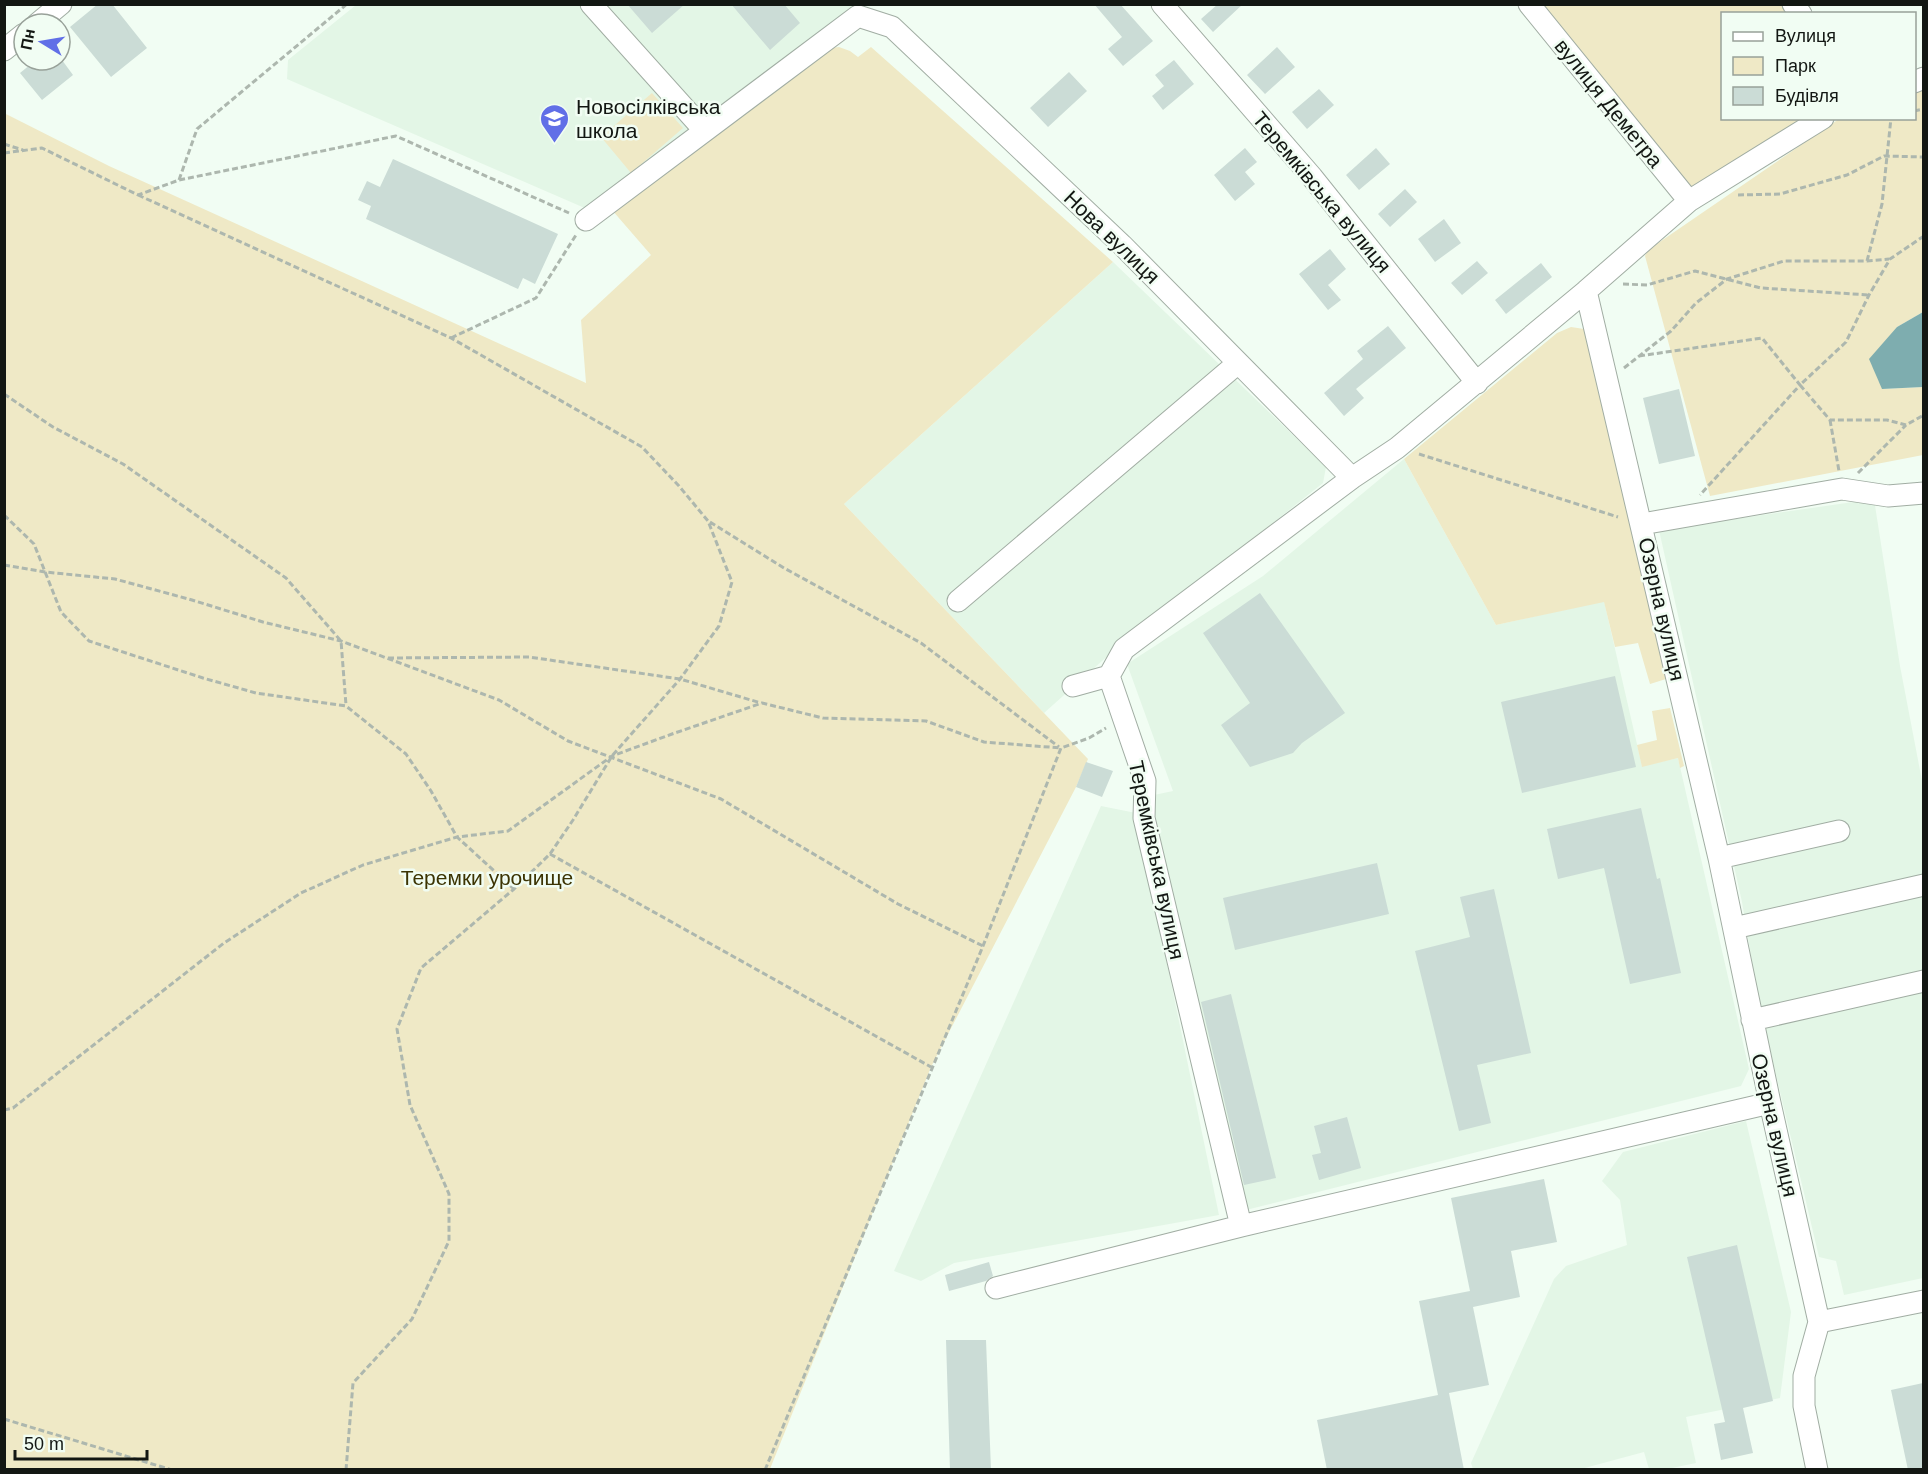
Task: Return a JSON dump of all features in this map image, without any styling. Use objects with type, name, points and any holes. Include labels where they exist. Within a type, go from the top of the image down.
[{"type":"street","points":[[586,220],[704,130],[591,4]]},
{"type":"street","name":"Теремківська вулиця","points":[[1162,4],[1312,177],[1478,383]]},
{"type":"street","name":"вулиця Деметра","points":[[1529,4],[1689,201]]},
{"type":"street","name":"Нова вулиця","points":[[704,130],[858,15],[892,27],[1122,245],[1352,478]]},
{"type":"street","points":[[1073,686],[1109,676],[1124,649],[1352,478],[1397,448],[1592,287],[1689,201],[1820,120]]},
{"type":"street","name":"Озерна вулиця","points":[[1592,287],[1617,427],[1642,524],[1719,858],[1752,1020],[1819,1322]]},
{"type":"street","points":[[958,601],[1238,363]]},
{"type":"street","points":[[1642,524],[1842,489],[1888,496],[1923,493]]},
{"type":"street","name":"Теремківська вулиця","points":[[1109,676],[1145,781],[1144,818],[1241,1226]]},
{"type":"street","points":[[1719,858],[1839,831]]},
{"type":"street","points":[[1734,928],[1923,885]]},
{"type":"street","points":[[1752,1020],[1923,981]]},
{"type":"street","points":[[996,1288],[1241,1226],[1770,1103]]},
{"type":"street","points":[[1817,1470],[1804,1406],[1804,1376],[1819,1322],[1923,1301]]},
{"type":"path","points":[[179,180],[197,129],[347,4]]},
{"type":"path","points":[[1868,261],[1882,204],[1891,120]]},
{"type":"path","points":[[138,195],[179,180],[396,136],[586,220],[536,298],[451,338]]},
{"type":"path","points":[[4,144],[25,150]]},
{"type":"path","points":[[4,153],[42,148],[138,195],[451,338],[642,447],[708,521],[732,582],[719,626],[681,679],[612,756],[550,854],[514,889],[421,968],[397,1029],[410,1105],[449,1194],[449,1241],[411,1319],[353,1383],[346,1470]]},
{"type":"path","points":[[1733,195],[1780,194],[1847,175],[1887,156],[1923,157]]},
{"type":"path","points":[[1679,518],[1800,385],[1846,342],[1890,259],[1923,236]]},
{"type":"path","points":[[1608,381],[1671,331],[1696,303],[1727,279],[1784,261],[1890,259]]},
{"type":"path","points":[[1592,287],[1647,285],[1695,271],[1761,288],[1869,295]]},
{"type":"path","points":[[1639,356],[1762,338],[1830,420],[1842,489]]},
{"type":"path","points":[[4,394],[53,427],[123,464],[285,578],[340,641],[346,706]]},
{"type":"path","points":[[1842,489],[1906,425],[1923,415]]},
{"type":"path","points":[[1830,420],[1887,420],[1906,425]]},
{"type":"path","points":[[1397,448],[1642,524]]},
{"type":"path","points":[[4,515],[34,544],[61,612],[89,640],[256,693],[346,706],[406,754],[458,837],[514,889]]},
{"type":"path","points":[[708,521],[784,568],[921,643],[1061,748]]},
{"type":"path","points":[[4,565],[45,572],[115,579],[263,622],[340,641],[499,700],[568,741],[721,798],[898,904],[983,946]]},
{"type":"path","points":[[386,658],[529,657],[681,679],[823,718],[926,721],[984,742],[1061,748],[1089,738],[1123,717]]},
{"type":"path","points":[[4,1110],[13,1108],[224,943],[301,893],[363,865],[458,837],[508,831],[612,756],[762,703]]},
{"type":"path","points":[[765,1470],[983,946],[1061,748]]},
{"type":"path","points":[[550,854],[931,1067]]},
{"type":"path","points":[[4,1419],[172,1470]]},
{"type":"shaded area","name":"Новосілківська школа","points":[[356,5],[855,5],[587,209],[287,79],[288,60]]},
{"type":"shaded area","points":[[1113,262],[1326,467],[1323,483],[1121,644],[1044,713],[844,504]]},
{"type":"shaded area","points":[[1404,459],[1496,625],[1604,601],[1642,766],[1678,758],[1749,1069],[1741,1086],[1246,1210],[1151,818],[1154,795],[1173,791],[1127,664],[1263,576]]},
{"type":"shaded area","points":[[1874,499],[1900,666],[1923,786],[1923,1278],[1844,1295],[1836,1261],[1819,1257],[1758,998],[1742,902],[1659,530]]},
{"type":"shaded area","points":[[1101,806],[1136,813],[1219,1215],[954,1263],[921,1281],[894,1271]]},
{"type":"shaded area","points":[[1746,1121],[1791,1312],[1780,1398],[1686,1417],[1696,1463],[1667,1469],[1649,1469],[1644,1452],[1581,1469],[1473,1469],[1471,1463],[1554,1279],[1566,1266],[1627,1245],[1620,1200],[1602,1181],[1623,1152]]},
{"type":"green space","points":[[1539,5],[1781,5],[1787,12],[1721,12],[1721,120],[1809,120],[1694,190]]},
{"type":"green space","name":"Теремки урочище","points":[[839,47],[858,57],[871,47],[1113,262],[844,504],[1088,759],[1076,787],[931,1067],[770,1469],[5,1469],[4,113],[109,166],[586,383],[581,320],[651,255],[612,210],[824,49]]},
{"type":"green space","points":[[1923,83],[1923,312],[1897,327],[1882,389],[1923,387],[1923,455],[1710,496],[1645,256],[1648,250],[1838,120],[1916,120],[1916,86]]},
{"type":"green space","points":[[652,93],[683,128],[631,173],[601,137]]},
{"type":"green space","points":[[1571,327],[1584,329],[1666,679],[1650,684],[1638,643],[1615,647],[1604,602],[1496,625],[1404,459],[1557,333]]},
{"type":"green space","points":[[1670,708],[1684,766],[1680,768],[1678,758],[1642,767],[1637,745],[1657,740],[1652,711]]},
{"type":"water","points":[[1923,312],[1923,387],[1882,389],[1869,359],[1897,327]]},
{"type":"building","points":[[98,4],[112,4],[147,48],[111,77],[72,29],[72,25]]},
{"type":"building","points":[[627,4],[685,4],[652,33]]},
{"type":"building","points":[[731,4],[784,4],[800,23],[770,50]]},
{"type":"building","points":[[1094,4],[1120,4],[1153,41],[1123,66],[1108,49],[1122,37]]},
{"type":"building","points":[[1218,4],[1243,4],[1213,32],[1201,19]]},
{"type":"building","points":[[1277,47],[1295,67],[1265,94],[1247,75]]},
{"type":"building","points":[[1174,60],[1194,84],[1163,110],[1152,96],[1164,86],[1155,75]]},
{"type":"building","points":[[71,72],[73,75],[42,100],[20,73]]},
{"type":"building","points":[[1069,72],[1087,91],[1048,127],[1030,108]]},
{"type":"building","points":[[1319,89],[1334,105],[1307,129],[1292,112]]},
{"type":"building","points":[[1245,148],[1257,162],[1245,172],[1255,184],[1235,201],[1214,175]]},
{"type":"building","points":[[1376,148],[1390,164],[1359,190],[1346,175]]},
{"type":"building","points":[[393,159],[558,234],[535,284],[523,278],[518,289],[366,219],[371,206],[358,200],[367,181],[380,187]]},
{"type":"building","points":[[1405,189],[1417,202],[1390,227],[1378,214]]},
{"type":"building","points":[[1444,219],[1461,243],[1435,262],[1418,239]]},
{"type":"building","points":[[1330,249],[1346,269],[1328,285],[1341,300],[1328,310],[1299,274]]},
{"type":"building","points":[[1477,261],[1488,273],[1462,295],[1451,283]]},
{"type":"building","points":[[1541,263],[1552,277],[1506,314],[1495,300]]},
{"type":"building","points":[[1388,326],[1406,348],[1356,389],[1364,398],[1344,416],[1324,393],[1363,359],[1357,351]]},
{"type":"building","points":[[1679,389],[1695,456],[1659,464],[1643,398]]},
{"type":"building","points":[[1260,593],[1345,713],[1302,743],[1293,753],[1250,767],[1221,725],[1250,703],[1203,633]]},
{"type":"building","points":[[1615,676],[1636,767],[1522,793],[1501,702]]},
{"type":"building","points":[[1086,762],[1113,771],[1102,797],[1076,787]]},
{"type":"building","points":[[1641,808],[1657,879],[1660,878],[1681,973],[1630,984],[1604,868],[1558,879],[1547,829]]},
{"type":"building","points":[[1377,863],[1389,914],[1235,950],[1223,898]]},
{"type":"building","points":[[1494,889],[1531,1053],[1477,1065],[1491,1123],[1459,1131],[1415,951],[1470,937],[1460,897]]},
{"type":"building","points":[[1231,994],[1276,1178],[1244,1185],[1201,1002]]},
{"type":"building","points":[[1347,1117],[1361,1168],[1319,1180],[1312,1155],[1321,1153],[1314,1126]]},
{"type":"building","points":[[1544,1179],[1557,1242],[1511,1251],[1520,1297],[1473,1307],[1489,1385],[1449,1393],[1464,1470],[1327,1470],[1317,1420],[1438,1395],[1419,1301],[1470,1291],[1451,1198]]},
{"type":"building","points":[[1737,1245],[1773,1401],[1743,1408],[1753,1453],[1721,1460],[1714,1424],[1725,1422],[1687,1257]]},
{"type":"building","points":[[989,1262],[993,1276],[986,1281],[949,1291],[945,1275]]},
{"type":"building","points":[[946,1340],[986,1340],[991,1470],[950,1470]]},
{"type":"building","points":[[1923,1383],[1923,1468],[1908,1470],[1891,1390]]},
{"type":"place","name":"Новосілківська школа","points":[[555,144]]}]
